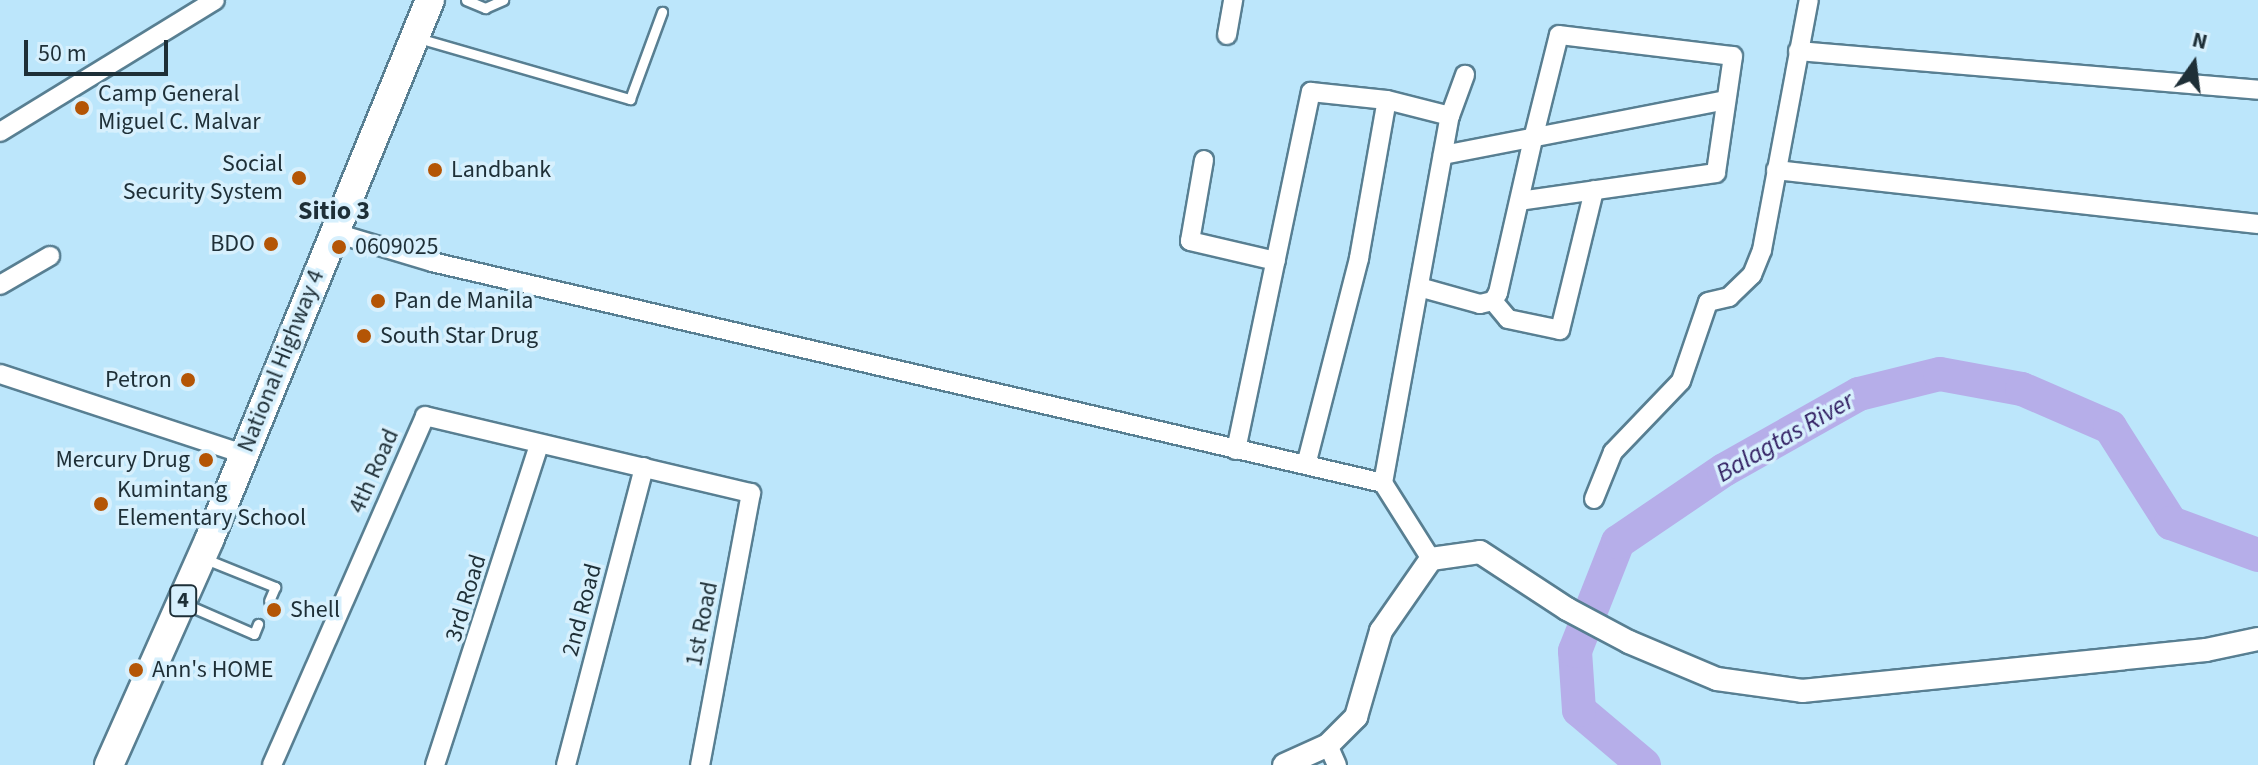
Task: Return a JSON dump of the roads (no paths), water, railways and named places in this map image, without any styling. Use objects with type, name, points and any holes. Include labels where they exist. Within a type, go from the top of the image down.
[{"type":"main road","name":"National Highway 4","points":[[109,765],[202,558],[332,232],[430,0]]},
{"type":"street","points":[[1,129],[215,0]]},
{"type":"street","points":[[1227,35],[1233,0]]},
{"type":"street","points":[[1594,499],[1613,452],[1681,381],[1708,302],[1729,297],[1752,275],[1762,250],[1809,0]]},
{"type":"street","points":[[1493,301],[1559,35],[1733,56],[1716,173],[1520,201]]},
{"type":"street","points":[[1798,51],[2258,90]]},
{"type":"street","points":[[1431,559],[1383,483],[1450,116],[1465,75]]},
{"type":"street","points":[[1236,450],[1311,92],[1387,100],[1450,116]]},
{"type":"street","points":[[1306,465],[1359,258],[1387,100]]},
{"type":"street","points":[[1443,155],[1726,100]]},
{"type":"street","points":[[1204,160],[1190,241],[1276,261]]},
{"type":"street","points":[[1776,170],[2258,224]]},
{"type":"street","points":[[1493,301],[1508,319],[1560,330],[1594,190]]},
{"type":"street","points":[[332,232],[432,262],[1383,483]]},
{"type":"street","points":[[0,285],[50,256]]},
{"type":"street","points":[[1419,287],[1480,304],[1493,301]]},
{"type":"street","points":[[0,374],[243,454]]},
{"type":"street","name":"4th Road","points":[[272,765],[425,416],[751,493]]},
{"type":"street","name":"3rd Road","points":[[435,765],[539,444]]},
{"type":"street","name":"2nd Road","points":[[566,765],[644,467]]},
{"type":"street","name":"1st Road","points":[[700,765],[751,493]]},
{"type":"street","points":[[1284,765],[1333,755],[1356,717],[1381,631],[1431,559],[1480,552],[1567,609],[1629,642],[1717,679],[1802,691],[2206,650],[2258,639]]},
{"type":"lane","points":[[466,0],[485,8],[503,0]]},
{"type":"lane","points":[[415,37],[630,99],[662,12]]},
{"type":"lane","points":[[202,558],[275,587],[269,601]]},
{"type":"lane","points":[[182,602],[254,634],[258,624]]},
{"type":"waterway","name":"Balagtas River","points":[[1644,765],[1579,710],[1575,651],[1618,542],[1724,470],[1859,394],[1940,374],[2022,389],[2110,427],[2171,523],[2258,555]]},
{"type":"place","name":"Camp General Miguel C. Malvar","points":[[82,108]]},
{"type":"place","name":"Landbank","points":[[435,170]]},
{"type":"place","name":"Social Security System","points":[[299,178]]},
{"type":"place","name":"BDO","points":[[271,244]]},
{"type":"place","name":"0609025","points":[[339,247]]},
{"type":"place","name":"Pan de Manila","points":[[378,301]]},
{"type":"place","name":"South Star Drug","points":[[364,336]]},
{"type":"place","name":"Petron","points":[[188,380]]},
{"type":"place","name":"Mercury Drug","points":[[206,460]]},
{"type":"place","name":"Kumintang Elementary School","points":[[101,504]]},
{"type":"place","name":"Shell","points":[[274,610]]},
{"type":"place","name":"Ann's HOME","points":[[136,670]]},
{"type":"district","name":"Sitio 3","points":[[334,211]]}]
